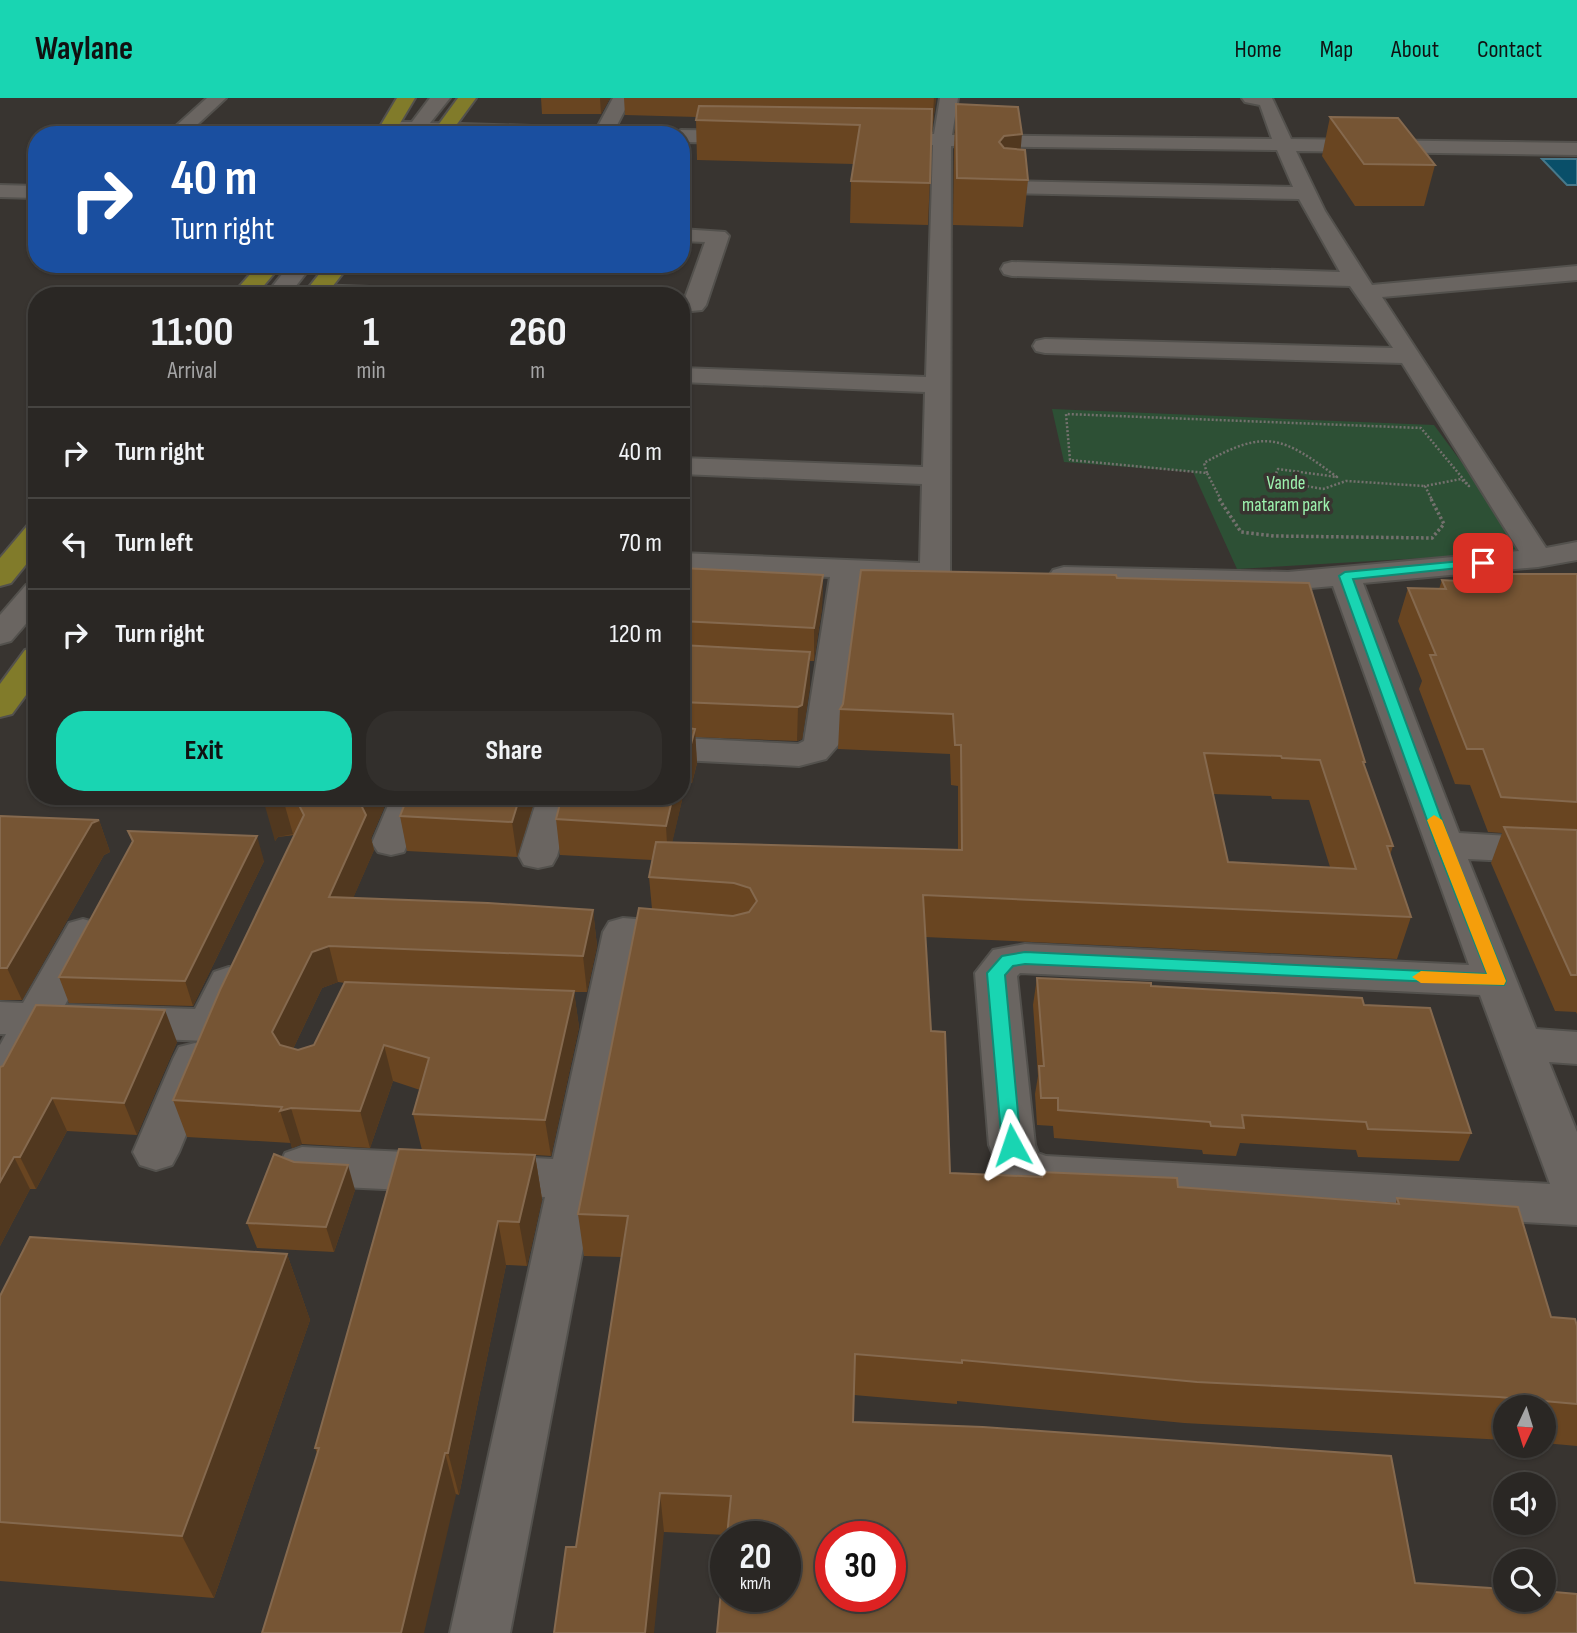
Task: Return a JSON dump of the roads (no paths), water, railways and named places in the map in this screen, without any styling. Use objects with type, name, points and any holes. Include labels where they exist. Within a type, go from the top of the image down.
[{"type":"main road","points":[[389,126],[406,98]]},
{"type":"main road","points":[[446,126],[467,98]]},
{"type":"main road","points":[[250,287],[263,273]]},
{"type":"main road","points":[[320,287],[332,273]]},
{"type":"main road","points":[[0,577],[28,543]]},
{"type":"main road","points":[[0,707],[28,669]]},
{"type":"street","points":[[185,126],[217,98]]},
{"type":"street","points":[[607,126],[622,98]]},
{"type":"street","points":[[1261,99],[1307,193],[1360,285],[1381,311],[1538,558]]},
{"type":"street","points":[[418,126],[436,100]]},
{"type":"street","points":[[690,562],[949,573],[937,476],[944,102]]},
{"type":"street","points":[[690,135],[763,137]]},
{"type":"street","points":[[859,139],[1577,149]]},
{"type":"street","points":[[1008,187],[1307,193]]},
{"type":"street","points":[[0,191],[28,192]]},
{"type":"street","points":[[690,235],[718,236],[694,305],[690,305]]},
{"type":"street","points":[[1012,269],[1360,285],[1577,272]]},
{"type":"street","points":[[283,287],[295,273]]},
{"type":"street","points":[[1045,346],[1408,356]]},
{"type":"street","points":[[690,382],[938,386]]},
{"type":"street","points":[[690,466],[937,476]]},
{"type":"street","points":[[1030,575],[1288,581],[1538,558],[1577,551]]},
{"type":"street","points":[[690,749],[799,755],[814,751],[821,744],[817,674],[847,569]]},
{"type":"street","points":[[1345,576],[1444,845],[1577,1192]]},
{"type":"street","points":[[0,634],[28,603]]},
{"type":"street","points":[[0,650],[28,604]]},
{"type":"street","points":[[391,843],[406,805]]},
{"type":"street","points":[[538,856],[553,805]]},
{"type":"street","points":[[1444,845],[1577,852]]},
{"type":"street","points":[[0,1085],[18,1019],[100,901]]},
{"type":"street","points":[[480,1633],[573,1179],[587,1010],[604,931],[722,940]]},
{"type":"street","points":[[156,1152],[209,1025],[245,950]]},
{"type":"street","points":[[1498,981],[1025,958],[1008,960],[996,973],[1012,1145],[1020,1166],[1041,1175],[1577,1205]]},
{"type":"street","points":[[18,1019],[209,1025]]},
{"type":"street","points":[[1521,1044],[1577,1048]]},
{"type":"street","points":[[302,1166],[573,1179]]},
{"type":"water","points":[[1542,159],[1577,159],[1577,185],[1567,185]]},
{"type":"park label","name":"Vande mataram park","points":[[1286,493]]}]
